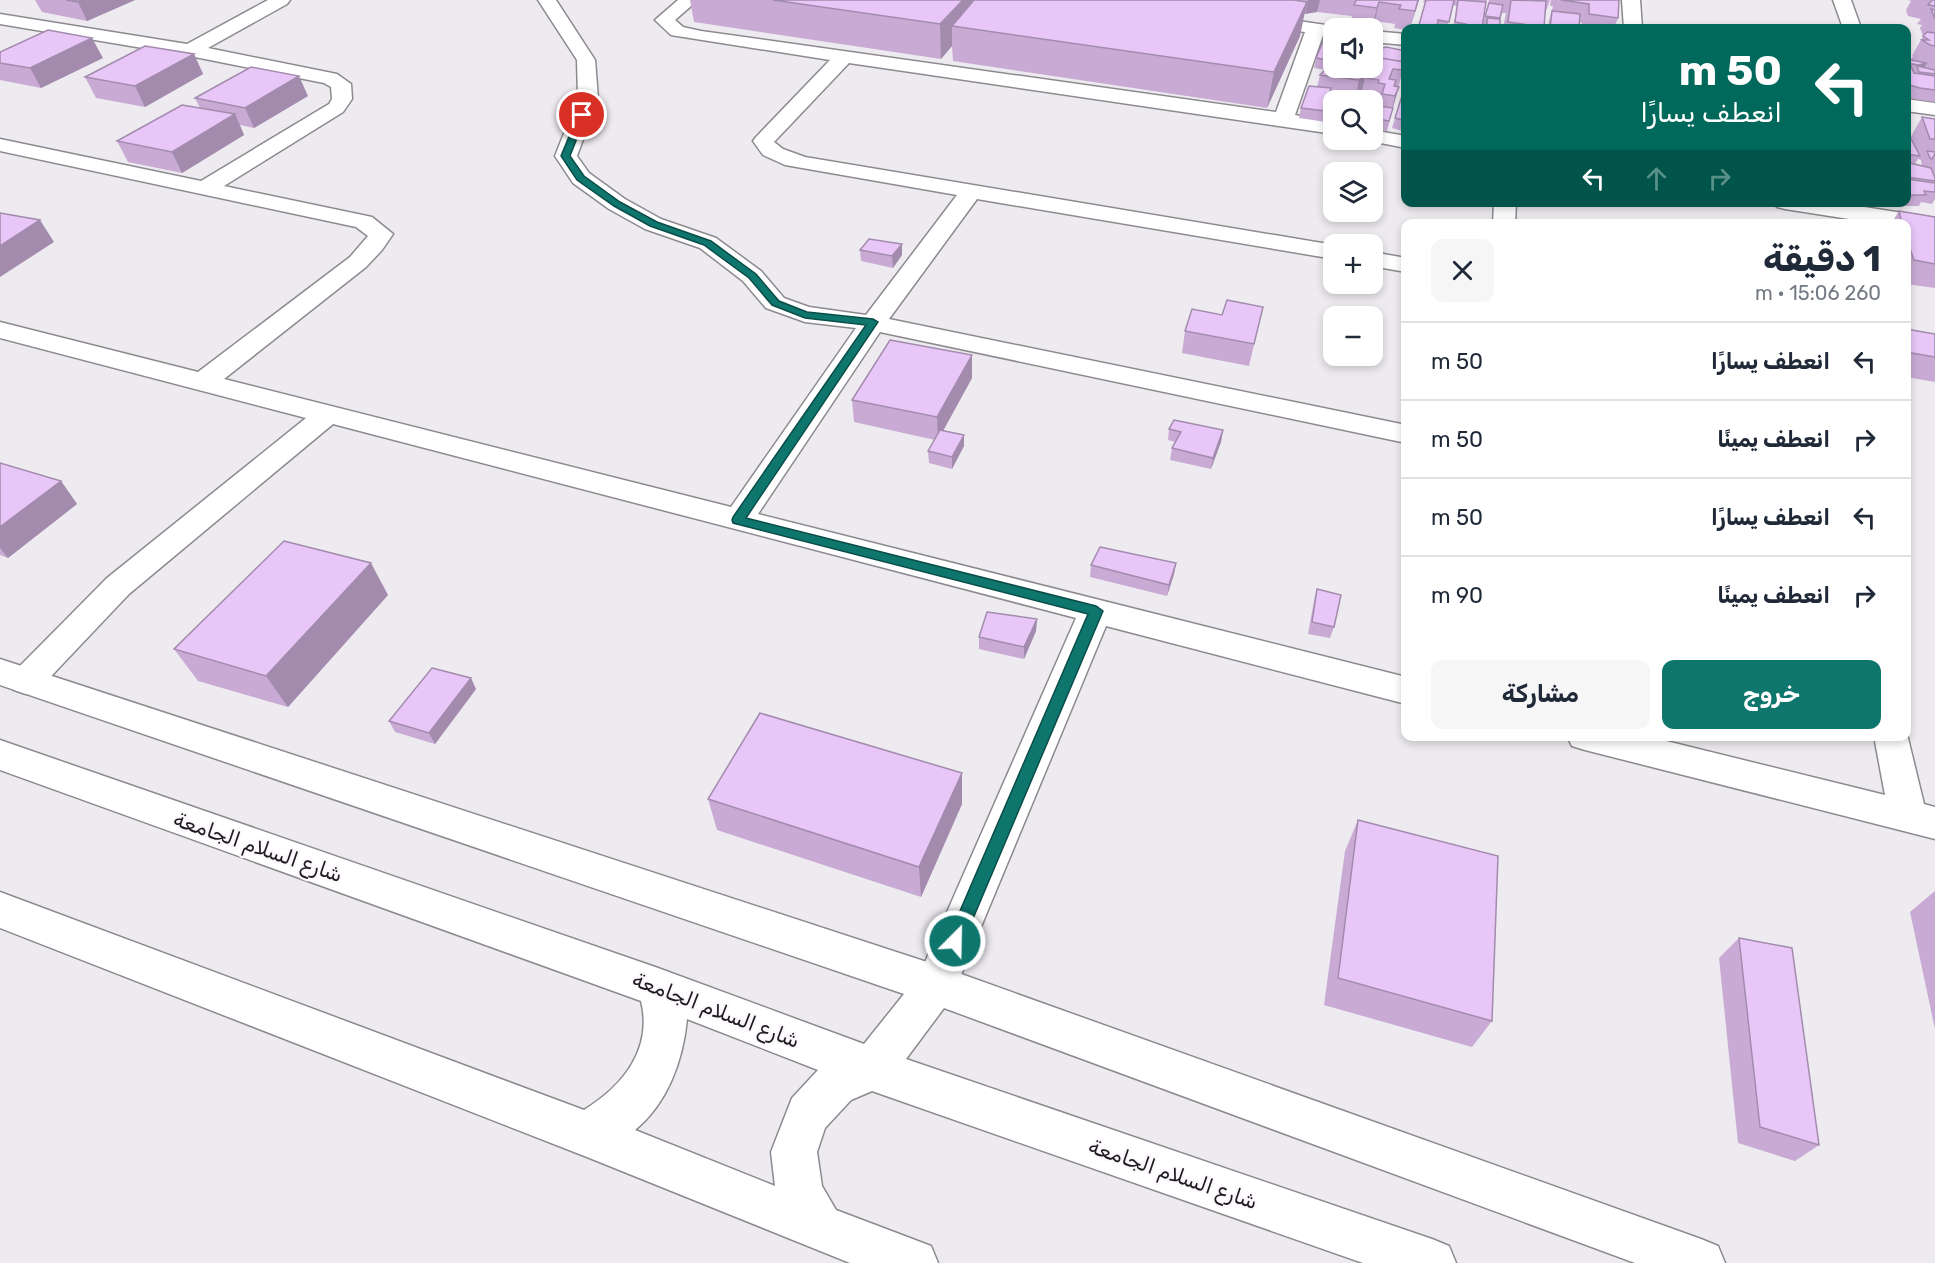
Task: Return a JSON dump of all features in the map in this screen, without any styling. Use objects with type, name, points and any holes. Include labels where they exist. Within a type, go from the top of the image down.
[{"type":"street","points":[[190,50],[281,0]]},
{"type":"street","points":[[547,0],[586,60],[588,98],[566,156],[580,178],[617,204],[653,224],[708,243],[752,276],[775,303],[805,315],[873,322],[1401,433]]},
{"type":"street","points":[[689,0],[664,20],[677,31],[1323,126]]},
{"type":"street","points":[[1631,0],[1633,24]]},
{"type":"street","points":[[1842,0],[1851,24]]},
{"type":"street","points":[[1235,17],[1323,29]]},
{"type":"street","points":[[0,19],[190,50],[330,78],[341,84],[342,99],[336,108],[207,187]]},
{"type":"street","points":[[0,31],[20,22]]},
{"type":"street","points":[[1283,119],[1323,33]]},
{"type":"street","points":[[1383,37],[1401,39]]},
{"type":"street","points":[[844,57],[763,141],[767,149],[780,156],[806,163],[1323,250]]},
{"type":"street","points":[[1911,106],[1935,109]]},
{"type":"street","points":[[1383,138],[1401,141]]},
{"type":"street","points":[[0,145],[364,222],[381,234],[358,262],[203,382]]},
{"type":"street","points":[[738,520],[873,322],[972,190]]},
{"type":"street","points":[[1816,207],[1895,219]]},
{"type":"street","points":[[1911,221],[1935,225]]},
{"type":"street","points":[[1383,261],[1401,264]]},
{"type":"street","points":[[0,330],[1401,691]]},
{"type":"street","points":[[13,676],[118,586],[328,414]]},
{"type":"street","points":[[820,1228],[799,1193],[794,1152],[808,1114],[835,1084],[872,1069],[936,985],[1096,611]]},
{"type":"street","points":[[13,676],[936,985],[1701,1263]]},
{"type":"street","points":[[1605,741],[1922,820]]},
{"type":"street","points":[[1894,741],[1922,820]]},
{"type":"street","name":"شارع السلام الجامعة","points":[[0,755],[658,988],[872,1069],[1432,1263]]},
{"type":"street","points":[[0,910],[587,1134],[820,1228],[914,1263]]},
{"type":"street","points":[[587,1134],[621,1113],[647,1084],[662,1050],[666,1017],[658,988]]},
{"type":"building","points":[[773,0],[963,0],[940,24]]},
{"type":"building","points":[[974,0],[1294,0],[1307,2],[1274,72],[952,26]]},
{"type":"building","points":[[1356,0],[1418,0],[1415,11],[1399,9],[1401,5],[1379,2],[1377,8],[1354,5]]},
{"type":"building","points":[[1426,0],[1454,0],[1449,22],[1438,20],[1437,24],[1419,24]]},
{"type":"building","points":[[1458,0],[1486,2],[1483,24],[1455,22]]},
{"type":"building","points":[[1511,0],[1546,1],[1544,24],[1508,22]]},
{"type":"building","points":[[1561,0],[1619,0],[1618,18],[1589,14],[1589,4]]},
{"type":"building","points":[[1935,0],[1935,6],[1928,5]]},
{"type":"building","points":[[1489,3],[1503,5],[1500,18],[1485,16]]},
{"type":"building","points":[[1552,11],[1580,14],[1579,24],[1550,24]]},
{"type":"building","points":[[1487,18],[1500,19],[1500,24],[1487,24]]},
{"type":"building","points":[[48,30],[92,38],[30,68],[0,63],[0,52]]},
{"type":"building","points":[[1927,32],[1935,33],[1935,46],[1922,40],[1929,40],[1923,36]]},
{"type":"building","points":[[1323,41],[1323,59],[1316,58]]},
{"type":"building","points":[[145,46],[194,54],[135,86],[85,77]]},
{"type":"building","points":[[1383,48],[1401,50],[1401,62],[1383,59]]},
{"type":"building","points":[[1383,58],[1401,61],[1401,70],[1393,69],[1389,79],[1396,80],[1394,86],[1399,87],[1395,96],[1383,94],[1385,84],[1378,83],[1379,80],[1367,78],[1383,78]]},
{"type":"building","points":[[1911,60],[1927,63],[1911,64]]},
{"type":"building","points":[[1911,66],[1914,73],[1935,76],[1935,90],[1911,85]]},
{"type":"building","points":[[1917,66],[1935,70],[1935,74],[1919,72]]},
{"type":"building","points":[[251,67],[299,76],[245,108],[195,98]]},
{"type":"building","points":[[1309,86],[1331,88],[1323,90],[1323,111],[1301,108]]},
{"type":"building","points":[[1401,99],[1401,120],[1395,118]]},
{"type":"building","points":[[182,105],[235,114],[172,152],[117,141]]},
{"type":"building","points":[[1383,107],[1393,108],[1389,121],[1383,120]]},
{"type":"building","points":[[1922,117],[1935,119],[1935,139],[1930,139]]},
{"type":"building","points":[[1911,139],[1920,156],[1911,155]]},
{"type":"building","points":[[1927,151],[1935,152],[1932,159],[1930,158]]},
{"type":"building","points":[[1911,163],[1931,168],[1935,181],[1911,178]]},
{"type":"building","points":[[1911,180],[1935,183],[1935,192],[1924,191],[1926,195],[1911,195]]},
{"type":"building","points":[[1899,211],[1935,217],[1935,264],[1914,260],[1911,251],[1911,219],[1901,219]]},
{"type":"building","points":[[0,213],[40,220],[0,246]]},
{"type":"building","points":[[869,239],[902,244],[892,256],[860,250]]},
{"type":"building","points":[[1227,300],[1263,307],[1254,344],[1185,331],[1192,309],[1222,315]]},
{"type":"building","points":[[1911,330],[1935,334],[1935,357],[1911,353]]},
{"type":"building","points":[[890,340],[972,355],[937,417],[852,400]]},
{"type":"building","points":[[1174,420],[1223,430],[1213,458],[1172,448],[1181,432],[1169,429]]},
{"type":"building","points":[[940,430],[964,435],[952,457],[928,451]]},
{"type":"building","points":[[0,463],[61,481],[0,527]]},
{"type":"building","points":[[284,541],[371,563],[266,676],[174,649]]},
{"type":"building","points":[[1100,547],[1176,563],[1169,585],[1091,565]]},
{"type":"building","points":[[1317,589],[1341,595],[1334,627],[1312,622]]},
{"type":"building","points":[[987,612],[1037,619],[1024,647],[979,637]]},
{"type":"building","points":[[432,668],[471,678],[429,733],[389,721]]},
{"type":"building","points":[[760,713],[962,773],[919,867],[708,799]]},
{"type":"building","points":[[1358,820],[1498,856],[1492,1021],[1338,978]]},
{"type":"building","points":[[1739,938],[1792,948],[1819,1145],[1760,1127]]},
{"type":"route","points":[[582,115],[566,156],[580,178],[617,204],[653,224],[708,243],[752,276],[775,303],[805,315],[873,322],[738,520],[1096,611],[955,941]]}]
